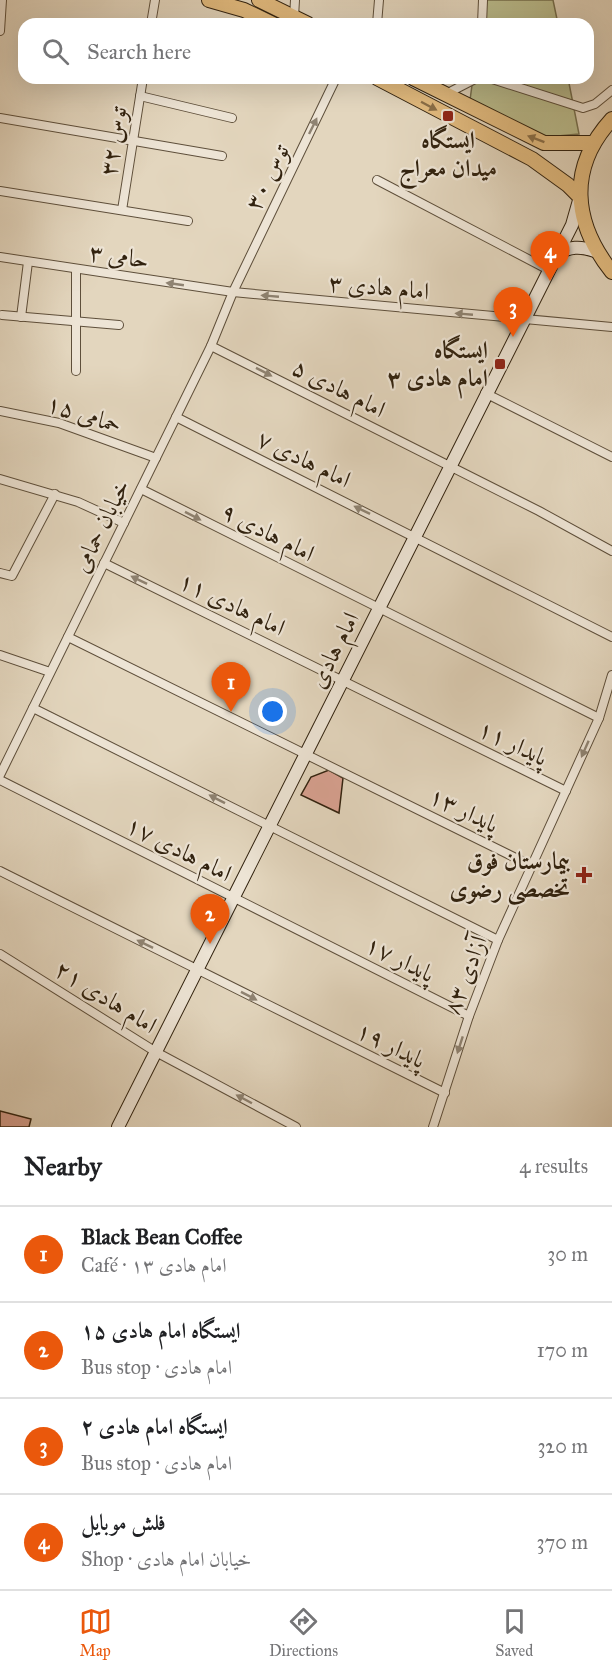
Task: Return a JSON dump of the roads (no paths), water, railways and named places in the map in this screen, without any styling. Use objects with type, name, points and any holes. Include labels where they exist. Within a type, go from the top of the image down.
[{"type":"main road","points":[[209,0],[244,10],[261,18]]},
{"type":"main road","points":[[259,0],[294,17]]},
{"type":"main road","points":[[388,84],[532,159],[568,185],[580,197]]},
{"type":"main road","points":[[426,84],[544,143],[593,143]]},
{"type":"main road","points":[[612,119],[593,143],[583,170],[580,197],[584,225],[595,251],[612,272]]},
{"type":"main road","name":"امام هادی","points":[[118,1127],[485,393],[572,225],[580,197]]},
{"type":"main road","points":[[550,264],[565,249],[580,246],[595,251]]},
{"type":"street","points":[[0,31],[2,0]]},
{"type":"street","points":[[152,18],[155,0]]},
{"type":"street","points":[[294,17],[295,0]]},
{"type":"street","points":[[378,18],[380,0]]},
{"type":"street","points":[[482,18],[483,0]]},
{"type":"street","name":"توس ۳۲","points":[[122,210],[142,84]]},
{"type":"street","name":"توس ۳۰","points":[[233,292],[333,84]]},
{"type":"street","points":[[446,94],[465,84]]},
{"type":"street","points":[[508,84],[583,108],[595,104],[612,90]]},
{"type":"street","points":[[140,96],[232,118]]},
{"type":"street","points":[[0,118],[222,156]]},
{"type":"street","points":[[377,180],[550,264]]},
{"type":"street","points":[[0,191],[188,221]]},
{"type":"street","name":"حامی ۳","points":[[0,257],[233,292]]},
{"type":"street","points":[[21,317],[28,262]]},
{"type":"street","points":[[76,270],[78,321],[76,371]]},
{"type":"street","name":"امام هادی ۳","points":[[233,292],[612,327]]},
{"type":"street","name":"خیابان حمامی","points":[[0,775],[212,346],[233,292]]},
{"type":"street","points":[[2,315],[119,325]]},
{"type":"street","name":"امام هادی ۵","points":[[212,346],[450,465],[612,551]]},
{"type":"street","points":[[485,393],[612,457]]},
{"type":"street","name":"حمامی ۱۵","points":[[0,411],[59,423],[156,458]]},
{"type":"street","name":"امام هادی ۷","points":[[176,417],[612,637]]},
{"type":"street","points":[[0,479],[55,494],[124,523]]},
{"type":"street","name":"امام هادی ۹","points":[[141,489],[598,718]]},
{"type":"street","points":[[0,573],[12,576],[55,494]]},
{"type":"street","name":"امام هادی ۱۱","points":[[104,563],[443,730]]},
{"type":"street","name":"پایدار ۱۳","points":[[68,637],[532,866]]},
{"type":"street","points":[[0,655],[50,672]]},
{"type":"street","name":"آزادی ۸۳","points":[[434,1127],[469,1016],[498,940],[598,718],[612,675]]},
{"type":"street","points":[[33,708],[498,940]]},
{"type":"street","name":"پایدار ۱۱","points":[[443,730],[566,791]]},
{"type":"street","name":"امام هادی ۱۷","points":[[0,780],[345,954]]},
{"type":"street","name":"پایدار ۱۹","points":[[0,871],[444,1094]]},
{"type":"street","name":"امام هادی ۲۱","points":[[0,954],[156,1052],[296,1127]]},
{"type":"street","name":"پایدار ۱۷","points":[[345,954],[469,1016]]},
{"type":"place","name":"ایستگاه میدان معراج","points":[[448,116]]},
{"type":"place","name":"فلش موبایل","points":[[550,281]]},
{"type":"place","name":"ایستگاه امام هادی ۲","points":[[513,337]]},
{"type":"place","name":"ایستگاه امام هادی ۳","points":[[500,364]]},
{"type":"place","name":"Black Bean Coffee","points":[[231,712]]},
{"type":"place","name":"بیمارستان فوق تخصصی رضوی","points":[[584,875]]},
{"type":"place","name":"ایستگاه امام هادی ۱۵","points":[[210,944]]}]
